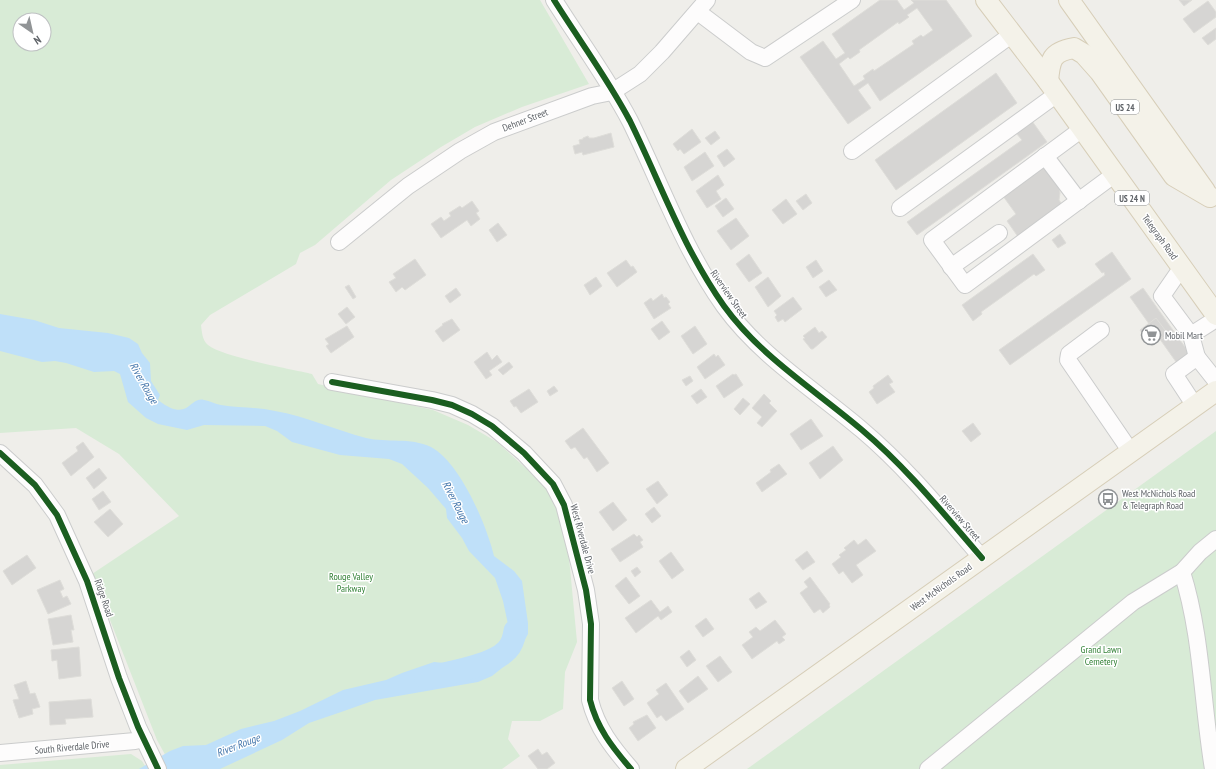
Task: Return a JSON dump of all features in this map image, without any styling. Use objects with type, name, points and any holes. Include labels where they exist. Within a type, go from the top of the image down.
[{"type":"main road","name":"Telegraph Road","points":[[986,0],[1011,35],[1053,87],[1216,315]]},
{"type":"main road","name":"US 24","points":[[1069,0],[1213,202]]},
{"type":"main road","name":"US 24","points":[[1053,87],[1050,62],[1056,54],[1074,48],[1084,54],[1100,72],[1174,176],[1213,202]]},
{"type":"main road","name":"West McNichols Road","points":[[686,769],[1216,391]]},
{"type":"street","name":"Riverview Street","points":[[554,0],[629,120],[682,238],[724,306],[740,326],[769,355],[862,430],[896,461],[982,558]]},
{"type":"street","points":[[702,6],[751,52],[765,58],[852,0]]},
{"type":"street","name":"Dehner Street","points":[[339,242],[408,186],[460,151],[494,132],[592,96],[612,92],[640,74],[662,52],[702,6]]},
{"type":"street","points":[[852,151],[1011,35]]},
{"type":"street","points":[[900,208],[1053,87]]},
{"type":"street","points":[[1082,129],[932,240],[951,267],[965,285],[1115,174]]},
{"type":"street","points":[[1045,156],[1079,201]]},
{"type":"street","points":[[951,267],[999,233]]},
{"type":"street","points":[[1182,268],[1162,296],[1191,335],[1197,358],[1216,381]]},
{"type":"street","points":[[1191,335],[1216,319]]},
{"type":"street","points":[[1101,330],[1069,354],[1068,360],[1131,452]]},
{"type":"street","points":[[1195,406],[1174,374],[1197,358]]},
{"type":"street","name":"West Riverdale Drive","points":[[332,382],[432,400],[452,405],[472,414],[492,426],[524,453],[553,484],[564,505],[586,590],[591,624],[590,700],[593,712],[599,727],[608,742],[630,769]]},
{"type":"street","name":"Ridge Road","points":[[0,453],[35,485],[57,515],[87,581],[119,678],[145,743],[158,769]]},
{"type":"street","points":[[928,769],[1133,602],[1182,572],[1200,552],[1216,539]]},
{"type":"street","points":[[1182,572],[1190,599],[1197,634],[1207,735],[1213,769]]},
{"type":"street","name":"South Riverdale Drive","points":[[0,753],[123,742],[145,743]]},
{"type":"green space","name":"Rouge Valley Parkway","points":[[0,0],[540,0],[589,84],[522,107],[475,127],[441,147],[391,180],[315,245],[300,253],[296,264],[210,315],[201,325],[206,343],[227,354],[312,374],[318,384],[433,410],[468,425],[497,442],[551,491],[568,547],[577,642],[565,672],[563,709],[540,721],[512,721],[508,739],[520,756],[502,769],[173,769],[157,740],[92,574],[179,516],[119,454],[76,428],[0,433]]},
{"type":"green space","name":"Grand Lawn Cemetery","points":[[1216,431],[1216,769],[747,769]]},
{"type":"green space","points":[[131,754],[142,761],[147,769],[0,769],[0,765]]},
{"type":"water","points":[[0,314],[34,320],[59,328],[108,333],[129,338],[138,344],[142,353],[150,363],[151,381],[160,395],[158,400],[168,407],[176,410],[187,408],[199,400],[204,400],[221,405],[287,413],[366,438],[415,442],[431,447],[442,455],[462,480],[479,512],[494,556],[514,571],[522,581],[528,623],[528,634],[521,647],[502,668],[492,676],[478,682],[375,700],[309,723],[282,740],[220,769],[139,769],[170,751],[183,746],[206,745],[241,729],[274,721],[300,711],[343,690],[386,680],[434,662],[444,663],[452,670],[465,674],[481,672],[494,663],[508,645],[511,638],[503,601],[495,578],[469,551],[462,538],[447,518],[446,509],[428,488],[402,464],[389,459],[340,455],[292,442],[277,431],[265,426],[204,425],[187,430],[158,424],[146,418],[128,402],[120,374],[114,371],[94,372],[66,363],[55,361],[42,362],[0,351]]},
{"type":"building","points":[[880,0],[897,0],[904,10],[914,3],[911,0],[946,0],[972,36],[880,101],[868,83],[858,90],[871,108],[848,124],[800,57],[823,41],[836,59],[845,53],[832,34]],"holes":[[[917,8],[933,30],[923,37],[921,35],[912,41],[914,44],[874,71],[873,69],[863,76],[865,79],[854,86],[839,64],[848,57],[850,59],[860,52],[859,50],[898,22],[899,24],[909,17],[907,15]]]},
{"type":"building","points":[[1179,0],[1192,0],[1184,6]]},
{"type":"building","points":[[1208,1],[1216,12],[1216,17],[1194,33],[1183,19]]},
{"type":"building","points":[[1216,28],[1216,39],[1208,45],[1202,38]]},
{"type":"building","points":[[996,73],[1017,103],[896,190],[875,160]]},
{"type":"building","points":[[1032,121],[1047,142],[917,235],[907,222],[1022,140],[1016,133]]},
{"type":"building","points":[[692,129],[701,142],[684,154],[680,149],[678,151],[673,144]]},
{"type":"building","points":[[715,131],[720,138],[711,145],[705,138]]},
{"type":"building","points":[[611,133],[614,147],[583,155],[582,152],[575,154],[573,146],[580,144],[579,140],[588,136],[589,138],[594,138]]},
{"type":"building","points":[[727,149],[735,159],[724,167],[717,156]]},
{"type":"building","points":[[705,152],[714,166],[692,181],[684,167]]},
{"type":"building","points":[[1044,163],[1054,177],[1054,181],[1059,188],[1059,200],[1065,209],[1021,241],[1007,221],[1016,214],[1003,196]]},
{"type":"building","points":[[718,175],[724,185],[716,191],[721,199],[707,208],[696,191]]},
{"type":"building","points":[[806,194],[812,203],[803,210],[796,201]]},
{"type":"building","points":[[726,198],[734,209],[723,217],[715,206]]},
{"type":"building","points":[[786,199],[797,214],[783,224],[772,210]]},
{"type":"building","points":[[472,201],[479,211],[476,213],[480,219],[471,226],[467,220],[441,238],[431,224],[441,217],[444,221],[451,216],[449,213],[460,206],[462,208]]},
{"type":"building","points":[[736,218],[749,236],[731,250],[717,231]]},
{"type":"building","points":[[498,223],[507,235],[497,242],[489,230]]},
{"type":"building","points":[[1060,234],[1066,243],[1058,248],[1052,240]]},
{"type":"building","points":[[1112,252],[1131,279],[1010,365],[999,350],[1105,275],[1104,272],[1102,273],[1095,264]]},
{"type":"building","points":[[749,254],[762,273],[749,282],[736,264]]},
{"type":"building","points":[[1033,254],[1045,270],[1036,276],[1034,274],[981,312],[982,314],[973,321],[962,305]]},
{"type":"building","points":[[415,259],[426,275],[405,290],[402,287],[396,292],[389,282],[396,278],[393,274]]},
{"type":"building","points":[[626,260],[637,272],[617,287],[607,273]]},
{"type":"building","points":[[816,260],[823,271],[813,278],[806,267]]},
{"type":"building","points":[[596,277],[602,286],[590,295],[584,285]]},
{"type":"building","points":[[768,277],[781,296],[768,307],[755,287]]},
{"type":"building","points":[[829,280],[837,290],[826,297],[819,287]]},
{"type":"building","points":[[349,285],[356,297],[353,299],[345,287]]},
{"type":"building","points":[[456,288],[461,295],[450,303],[445,296]]},
{"type":"building","points":[[1143,288],[1192,357],[1179,366],[1130,297]]},
{"type":"building","points":[[662,294],[664,298],[666,297],[670,302],[668,304],[671,308],[654,319],[644,303],[651,298],[653,301]]},
{"type":"building","points":[[793,297],[802,309],[785,322],[783,319],[778,322],[775,317],[777,315],[774,311]]},
{"type":"building","points":[[347,307],[355,317],[346,324],[338,314]]},
{"type":"building","points":[[1156,318],[1168,334],[1152,346],[1140,330]]},
{"type":"building","points":[[452,319],[460,330],[443,342],[435,331],[443,325],[442,324]]},
{"type":"building","points":[[662,321],[670,332],[659,340],[651,329]]},
{"type":"building","points":[[347,326],[354,337],[331,353],[326,346],[329,344],[325,339]]},
{"type":"building","points":[[695,326],[707,344],[693,354],[681,336]]},
{"type":"building","points":[[815,327],[819,333],[822,331],[827,337],[811,349],[803,339],[805,338],[803,336]]},
{"type":"building","points":[[487,352],[492,360],[497,355],[502,362],[489,371],[492,375],[486,379],[474,362]]},
{"type":"building","points":[[714,354],[716,357],[718,355],[725,365],[705,379],[697,367]]},
{"type":"building","points":[[509,362],[513,367],[503,375],[498,370]]},
{"type":"building","points":[[733,374],[736,374],[743,385],[724,398],[716,386]]},
{"type":"building","points":[[888,375],[893,382],[889,384],[895,392],[877,404],[869,392],[874,388],[873,386]]},
{"type":"building","points":[[690,376],[693,381],[686,386],[682,380]]},
{"type":"building","points":[[554,386],[558,391],[550,396],[547,391]]},
{"type":"building","points":[[529,389],[538,402],[521,413],[510,401]]},
{"type":"building","points":[[701,389],[707,397],[697,404],[691,396]]},
{"type":"building","points":[[764,394],[771,401],[769,403],[777,411],[762,427],[757,423],[762,417],[752,408]]},
{"type":"building","points":[[743,398],[750,404],[740,415],[734,409]]},
{"type":"building","points":[[811,419],[823,436],[801,450],[790,434]]},
{"type":"building","points":[[973,423],[981,434],[971,442],[962,431]]},
{"type":"building","points":[[583,428],[609,463],[597,472],[587,457],[584,459],[575,447],[571,449],[565,441]]},
{"type":"building","points":[[83,442],[94,457],[71,476],[62,463],[78,451],[76,447]]},
{"type":"building","points":[[833,446],[843,460],[820,479],[809,463]]},
{"type":"building","points":[[779,464],[787,474],[762,492],[756,483]]},
{"type":"building","points":[[99,468],[107,478],[94,489],[86,478]]},
{"type":"building","points":[[658,481],[668,495],[657,504],[646,489]]},
{"type":"building","points":[[103,491],[111,502],[99,510],[92,499]]},
{"type":"building","points":[[613,502],[627,520],[613,531],[599,512]]},
{"type":"building","points":[[654,507],[661,516],[652,523],[645,514]]},
{"type":"building","points":[[110,509],[123,524],[108,537],[94,522]]},
{"type":"building","points":[[634,534],[637,537],[639,535],[643,540],[640,542],[643,547],[620,562],[611,549]]},
{"type":"building","points":[[866,539],[876,551],[856,565],[863,575],[852,583],[843,571],[839,574],[832,564],[841,557],[839,555],[846,550],[844,548],[854,540],[858,545]]},
{"type":"building","points":[[807,551],[815,562],[803,570],[795,560]]},
{"type":"building","points":[[671,552],[684,570],[672,579],[659,561]]},
{"type":"building","points":[[27,555],[36,568],[12,585],[3,571]]},
{"type":"building","points":[[637,567],[641,572],[635,577],[631,571]]},
{"type":"building","points":[[626,577],[640,596],[629,604],[615,586]]},
{"type":"building","points":[[810,577],[830,604],[830,607],[823,613],[820,609],[814,613],[800,593],[808,587],[804,582]]},
{"type":"building","points":[[60,580],[64,589],[60,591],[63,598],[67,596],[71,604],[48,614],[37,590]]},
{"type":"building","points":[[759,592],[767,602],[756,609],[749,599]]},
{"type":"building","points":[[651,600],[660,612],[668,606],[672,612],[661,620],[658,616],[636,633],[625,618]]},
{"type":"building","points":[[71,615],[74,630],[71,630],[73,642],[53,645],[48,619]]},
{"type":"building","points":[[706,618],[714,629],[703,637],[695,626]]},
{"type":"building","points":[[775,620],[786,634],[782,637],[785,640],[779,644],[777,641],[752,659],[742,645],[753,637],[749,632],[756,627],[760,631]]},
{"type":"building","points":[[79,647],[81,676],[59,679],[57,660],[52,661],[51,650]]},
{"type":"building","points":[[689,650],[696,660],[687,667],[680,657]]},
{"type":"building","points":[[720,656],[732,672],[718,682],[706,666]]},
{"type":"building","points":[[698,676],[708,689],[688,703],[679,691]]},
{"type":"building","points":[[26,681],[30,694],[35,693],[40,707],[32,709],[33,714],[19,718],[13,700],[19,699],[14,685]]},
{"type":"building","points":[[622,681],[634,699],[624,706],[612,688]]},
{"type":"building","points":[[666,683],[684,709],[666,721],[661,715],[657,718],[647,703],[659,694],[656,690]]},
{"type":"building","points":[[91,699],[93,717],[65,719],[66,724],[50,725],[49,702]]},
{"type":"building","points":[[647,715],[656,728],[638,741],[629,728],[634,724],[633,722]]},
{"type":"building","points":[[538,749],[542,755],[547,752],[555,763],[547,769],[538,769],[528,756]]},
{"type":"waterway","name":"River Rouge","points":[[426,678],[480,665],[500,656],[509,648],[515,631]]},
{"type":"cycle path","points":[[554,0],[603,75],[630,121],[684,239],[709,284],[724,306],[738,324],[771,357],[862,430],[894,460],[924,491],[982,558]]},
{"type":"cycle path","points":[[332,382],[432,400],[452,405],[472,414],[492,426],[524,453],[553,484],[564,505],[586,590],[591,624],[590,700],[597,720],[606,737],[631,769]]},
{"type":"cycle path","points":[[0,453],[35,485],[57,515],[87,581],[119,678],[138,727],[158,769]]},
{"type":"place","name":"Mobil Mart","points":[[1151,335]]},
{"type":"place","name":"West McNichols Road & Telegraph Road","points":[[1108,499]]}]
